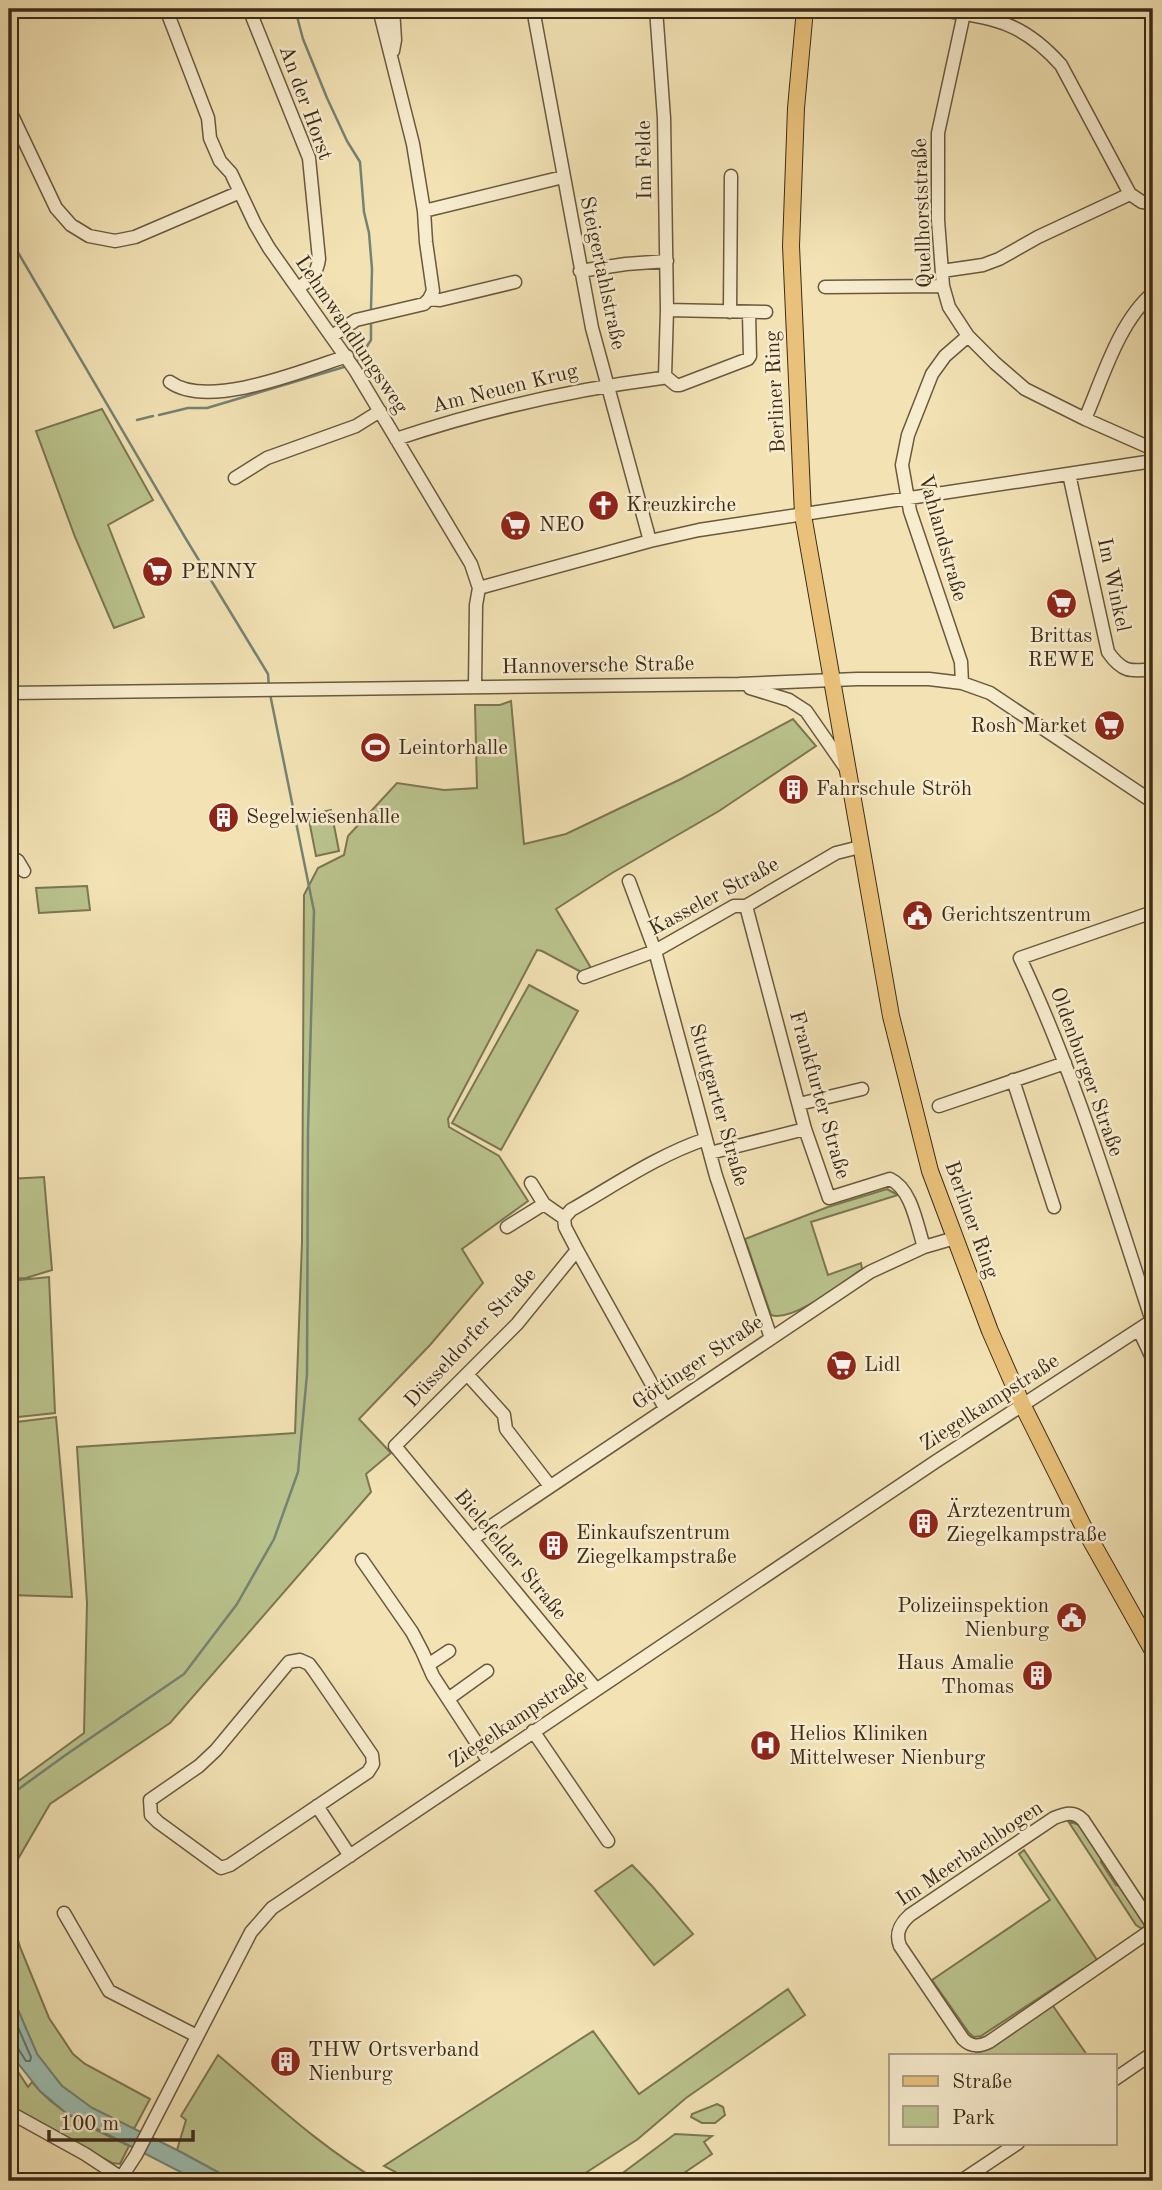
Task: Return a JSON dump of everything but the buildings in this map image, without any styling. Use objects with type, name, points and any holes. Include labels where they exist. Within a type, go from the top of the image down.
[{"type":"main road","name":"Berliner Ring","points":[[804,9],[796,108],[791,246],[803,515],[891,1016],[930,1171],[990,1331],[1022,1404],[1085,1530],[1153,1651]]},
{"type":"street","points":[[9,13],[22,9]]},
{"type":"street","name":"Lehmwandlungsweg","points":[[166,9],[208,118],[210,138],[220,161],[231,173],[262,236],[346,356],[471,564],[479,588],[476,605],[475,687]]},
{"type":"street","name":"An der Horst","points":[[249,9],[309,158],[319,259],[318,269],[310,280],[298,288]]},
{"type":"street","points":[[332,336],[356,320],[424,303],[433,291],[413,144],[379,9]]},
{"type":"street","points":[[392,54],[396,40],[393,9]]},
{"type":"street","name":"Steigertahlstraße","points":[[533,9],[580,271],[607,385],[650,541]]},
{"type":"street","name":"Im Felde","points":[[656,9],[664,118],[667,310]]},
{"type":"street","points":[[937,9],[964,11],[991,18],[1017,28],[1048,50],[1061,65],[1130,194],[1142,202],[1153,203]]},
{"type":"street","name":"Quellhorststraße","points":[[964,11],[938,133],[938,220],[943,286],[949,307],[968,336],[1025,388],[1085,419],[1153,449]]},
{"type":"street","points":[[9,109],[56,208],[71,225],[89,236],[115,241],[135,237],[240,192]]},
{"type":"street","points":[[730,312],[731,176]]},
{"type":"street","points":[[424,211],[563,177]]},
{"type":"street","points":[[942,271],[983,265],[999,259],[1038,237],[1130,194]]},
{"type":"street","points":[[580,271],[667,261]]},
{"type":"street","points":[[429,299],[440,300],[515,282]]},
{"type":"street","points":[[825,287],[943,286]]},
{"type":"street","points":[[1085,419],[1124,328],[1140,305],[1153,293]]},
{"type":"street","points":[[665,376],[667,310],[766,312]]},
{"type":"street","name":"Am Neuen Krug","points":[[396,439],[517,403],[607,385],[665,376],[676,386],[680,386],[748,359],[749,313]]},
{"type":"street","name":"Vahlandstraße","points":[[962,683],[961,662],[908,499],[902,456],[912,422],[936,367],[968,336]]},
{"type":"street","points":[[170,382],[177,387],[197,392],[222,392],[346,356]]},
{"type":"street","points":[[235,478],[267,458],[356,426],[380,411]]},
{"type":"street","points":[[479,588],[699,530],[1153,461]]},
{"type":"street","name":"Im Winkel","points":[[1069,474],[1108,652],[1115,663],[1126,670],[1153,669]]},
{"type":"street","name":"Hannoversche Straße","points":[[9,693],[739,684],[929,679],[962,683],[990,693],[1153,802]]},
{"type":"street","name":"Berliner Ring","points":[[739,684],[789,700],[806,711],[847,770]]},
{"type":"street","name":"Kasseler Straße","points":[[584,977],[655,951],[734,906],[746,906],[836,853],[860,847]]},
{"type":"street","points":[[9,855],[22,865],[24,872]]},
{"type":"street","name":"Stuttgarter Straße","points":[[629,881],[655,951],[710,1153],[771,1338]]},
{"type":"street","name":"Frankfurter Straße","points":[[746,906],[805,1129],[829,1198],[890,1179],[899,1183],[908,1198],[924,1247]]},
{"type":"street","name":"Oldenburger Straße","points":[[1153,912],[1020,958],[1046,1013],[1065,1063],[1153,1320]]},
{"type":"street","points":[[939,1106],[1065,1063]]},
{"type":"street","points":[[1013,1080],[1054,1207]]},
{"type":"street","points":[[799,1104],[862,1089]]},
{"type":"street","points":[[710,1153],[805,1129]]},
{"type":"street","points":[[665,1408],[577,1251],[565,1227],[564,1218],[571,1210],[646,1167],[706,1139]]},
{"type":"street","points":[[531,1184],[544,1204],[564,1218]]},
{"type":"street","points":[[507,1227],[544,1204]]},
{"type":"street","name":"Göttinger Straße","points":[[472,1539],[870,1272],[924,1247],[955,1238]]},
{"type":"street","name":"Düsseldorfer Straße","points":[[395,1446],[517,1324],[577,1251]]},
{"type":"street","name":"Ziegelkampstraße","points":[[9,2112],[123,2180],[247,1940],[262,1919],[284,1900],[1022,1404],[1153,1320]]},
{"type":"street","points":[[1139,1329],[1153,1360]]},
{"type":"street","points":[[467,1374],[504,1415],[506,1429],[550,1486]]},
{"type":"street","name":"Bielefelder Straße","points":[[395,1446],[596,1689]]},
{"type":"street","points":[[362,1560],[412,1632],[433,1676],[489,1762]]},
{"type":"street","points":[[428,1665],[449,1651]]},
{"type":"street","points":[[300,1660],[309,1664],[372,1755],[373,1764],[368,1772],[317,1806],[230,1865],[221,1868],[158,1822],[151,1815],[150,1800],[199,1766],[216,1750],[289,1662],[300,1660]]},
{"type":"street","points":[[448,1699],[487,1671]]},
{"type":"street","points":[[533,1731],[608,1841]]},
{"type":"street","points":[[317,1806],[350,1856]]},
{"type":"street","name":"Im Meerbachbogen","points":[[1069,1813],[1079,1816],[1083,1821],[1153,1928],[980,2046],[963,2039],[900,1946],[898,1939],[900,1926],[910,1915],[1054,1818],[1069,1813]]},
{"type":"street","points":[[64,1913],[109,1991],[197,2036]]},
{"type":"street","points":[[1116,2078],[1153,2053]]},
{"type":"street","points":[[961,2181],[1016,2144]]},
{"type":"green space","points":[[102,409],[153,500],[108,525],[144,617],[114,628],[75,537],[36,431]]},
{"type":"green space","points":[[511,701],[524,844],[566,834],[681,779],[793,719],[816,746],[719,811],[556,909],[591,968],[583,973],[537,950],[448,1119],[449,1127],[499,1156],[528,1201],[462,1249],[483,1283],[430,1345],[359,1419],[391,1453],[366,1474],[371,1492],[170,1723],[50,1804],[18,1859],[10,1884],[11,1915],[20,1947],[49,2018],[73,2054],[85,2064],[150,2099],[134,2129],[92,2108],[62,2086],[37,2054],[9,1989],[9,1788],[84,1733],[87,1603],[77,1447],[295,1433],[302,1242],[304,895],[318,868],[344,855],[348,836],[397,783],[444,790],[477,788],[475,705],[500,705]]},
{"type":"green space","points":[[331,810],[339,851],[316,856],[308,815]]},
{"type":"green space","points":[[87,886],[90,910],[39,913],[36,888]]},
{"type":"green space","points":[[529,985],[578,1011],[501,1150],[452,1123]]},
{"type":"green space","points":[[44,1177],[52,1270],[26,1278],[9,1279],[9,1179]]},
{"type":"green space","points":[[887,1189],[898,1195],[811,1222],[828,1275],[861,1263],[862,1269],[805,1307],[780,1316],[771,1315],[745,1239],[828,1207]]},
{"type":"green space","points":[[49,1277],[55,1413],[9,1418],[9,1281]]},
{"type":"green space","points":[[56,1417],[72,1597],[9,1595],[9,1423]]},
{"type":"green space","points":[[1068,1821],[1082,1826],[1102,1857],[1101,1862],[1116,1885],[1122,1886],[1145,1924],[1144,1930],[1136,1925]]},
{"type":"green space","points":[[1024,1850],[1097,1960],[981,2036],[974,2037],[932,1980],[1050,1900],[1019,1854]]},
{"type":"green space","points":[[632,1865],[693,1934],[654,1965],[595,1891]]},
{"type":"green space","points":[[788,1989],[805,2015],[686,2098],[638,2139],[573,2181],[412,2181],[384,2166],[593,2031],[639,2094]]},
{"type":"green space","points":[[1051,2003],[1086,2054],[974,2054]]},
{"type":"green space","points":[[218,2055],[316,2138],[379,2181],[234,2181],[177,2150],[186,2120],[181,2116]]},
{"type":"green space","points":[[9,2058],[28,2087],[32,2082],[64,2111],[129,2146],[120,2164],[112,2163],[9,2107]]},
{"type":"green space","points":[[717,2104],[723,2107],[725,2115],[715,2123],[702,2123],[691,2117],[692,2114]]},
{"type":"green space","points":[[675,2134],[712,2136],[704,2142],[712,2154],[672,2181],[612,2181]]},
{"type":"water","points":[[9,1989],[37,2054],[62,2086],[92,2108],[234,2181],[198,2181],[66,2113],[40,2091],[17,2062],[9,2045]]},
{"type":"waterway","points":[[295,9],[303,39],[327,98],[360,162],[372,269],[371,309]]},
{"type":"waterway","points":[[9,237],[268,674],[269,687]]},
{"type":"waterway","points":[[358,360],[371,340],[371,324]]},
{"type":"waterway","points":[[159,415],[188,408],[207,408],[344,367]]},
{"type":"waterway","points":[[137,420],[153,416]]},
{"type":"waterway","points":[[9,1796],[184,1674],[237,1604],[274,1539],[298,1472],[307,1374],[308,1130],[314,911],[270,694]]},
{"type":"place","name":"Kreuzkirche","points":[[603,505]]},
{"type":"place","name":"NEO","points":[[516,525]]},
{"type":"place","name":"PENNY","points":[[158,572]]},
{"type":"place","name":"Brittas REWE","points":[[1061,604]]},
{"type":"place","name":"Rosh Market","points":[[1110,726]]},
{"type":"place","name":"Leintorhalle","points":[[375,748]]},
{"type":"place","name":"Fahrschule Ströh","points":[[793,789]]},
{"type":"place","name":"Segelwiesenhalle","points":[[223,817]]},
{"type":"place","name":"Gerichtszentrum","points":[[918,915]]},
{"type":"place","name":"Lidl","points":[[841,1365]]},
{"type":"place","name":"Ärztezentrum Ziegelkampstraße","points":[[923,1523]]},
{"type":"place","name":"Einkaufszentrum Ziegelkampstraße","points":[[553,1545]]},
{"type":"place","name":"Polizeiinspektion Nienburg","points":[[1072,1618]]},
{"type":"place","name":"Haus Amalie Thomas","points":[[1037,1675]]},
{"type":"place","name":"Helios Kliniken Mittelweser Nienburg","points":[[766,1746]]},
{"type":"place","name":"THW Ortsverband Nienburg","points":[[285,2062]]}]
